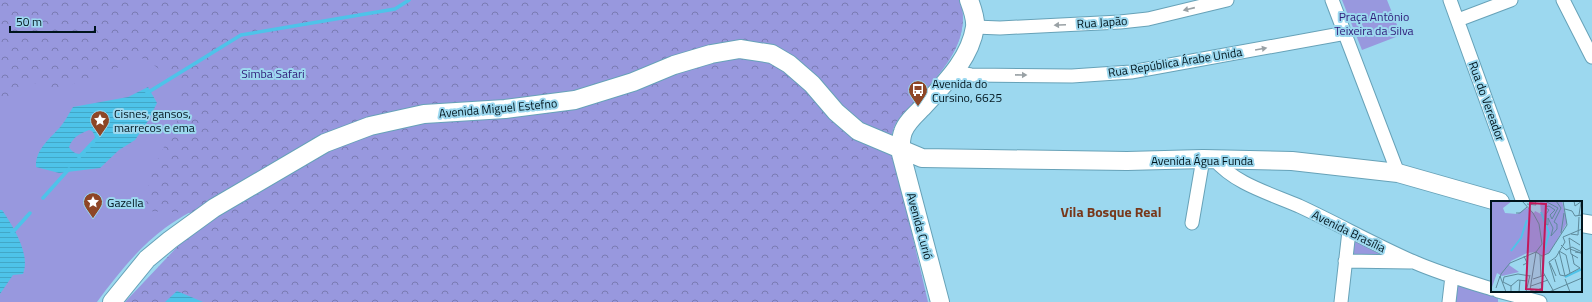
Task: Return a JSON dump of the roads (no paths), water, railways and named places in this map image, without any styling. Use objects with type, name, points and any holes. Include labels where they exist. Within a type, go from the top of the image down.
[{"type":"main road","points":[[900,150],[903,132],[908,123],[941,89],[954,72],[969,44],[975,27],[974,16],[969,0]]},
{"type":"main road","name":"Avenida Miguel Estefno","points":[[112,302],[147,259],[170,240],[214,208],[325,143],[370,126],[424,114],[505,109],[575,100],[633,82],[674,65],[711,54],[740,50],[772,54],[790,64],[812,84],[836,112],[858,131],[900,150]]},
{"type":"main road","name":"Avenida Água Funda","points":[[900,150],[922,158],[1127,161],[1208,159],[1292,161],[1398,173],[1496,201]]},
{"type":"main road","name":"Avenida Curió","points":[[900,150],[940,302]]},
{"type":"main road","points":[[1582,223],[1592,225]]},
{"type":"street","name":"Rua Japão","points":[[975,27],[1000,28],[1120,22],[1148,19],[1227,0]]},
{"type":"street","points":[[1332,0],[1346,33],[1398,173]]},
{"type":"street","name":"Rua do Vereador","points":[[1450,0],[1523,201]]},
{"type":"street","points":[[1458,20],[1511,0]]},
{"type":"street","points":[[1563,0],[1592,57]]},
{"type":"street","name":"Rua República Árabe Unida","points":[[954,72],[971,75],[1072,76],[1131,72],[1346,33]]},
{"type":"street","points":[[1192,224],[1208,159]]},
{"type":"street","name":"Avenida Brasília","points":[[1208,159],[1234,177],[1415,262],[1491,289]]},
{"type":"street","points":[[1341,302],[1349,231]]},
{"type":"street","points":[[1345,261],[1415,262]]},
{"type":"street","points":[[1449,302],[1452,276]]},
{"type":"street","points":[[1502,292],[1540,302]]},
{"type":"waterway","points":[[147,93],[241,35],[395,9],[409,0]]},
{"type":"waterway","points":[[79,157],[98,137]]},
{"type":"waterway","points":[[43,198],[69,169]]},
{"type":"waterway","points":[[12,233],[30,213]]},
{"type":"place","name":"Avenida do Cursino, 6625","points":[[918,107]]},
{"type":"place","name":"Cisnes, gansos, marrecos e ema","points":[[100,137]]},
{"type":"place","name":"Gazella","points":[[93,219]]},
{"type":"district","name":"Vila Bosque Real","points":[[1111,211]]},
{"type":"park label","name":"Praça Antônio Teixeira da Silva","points":[[1374,23]]},
{"type":"park label","name":"Simba Safari","points":[[273,73]]}]
